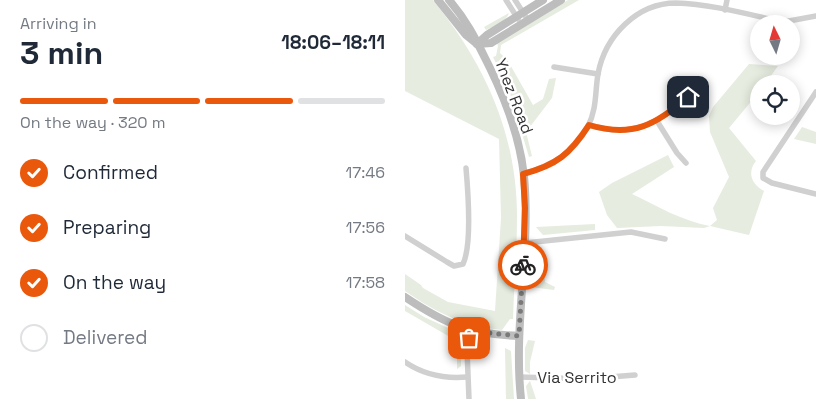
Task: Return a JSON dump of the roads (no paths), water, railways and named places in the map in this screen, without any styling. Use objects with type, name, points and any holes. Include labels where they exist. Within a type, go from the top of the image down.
[{"type":"main road","name":"Ynez Road","points":[[438,0],[466,35],[477,44]]},
{"type":"main road","name":"Ynez Road","points":[[449,0],[473,31],[477,44],[495,80],[511,120],[523,174],[525,243],[519,336],[521,399]]},
{"type":"main road","points":[[477,44],[543,0]]},
{"type":"main road","points":[[477,44],[491,43],[561,0]]},
{"type":"main road","points":[[405,297],[428,312],[470,331],[519,336]]},
{"type":"street","points":[[506,0],[520,14]]},
{"type":"street","points":[[515,0],[524,22]]},
{"type":"street","points":[[725,10],[727,0]]},
{"type":"street","points":[[523,174],[552,164],[567,154],[589,125],[595,107],[598,74],[617,31],[628,21],[657,6],[675,2],[774,20],[789,21],[816,16]]},
{"type":"street","points":[[554,67],[598,74]]},
{"type":"street","points":[[816,92],[780,149],[765,166],[763,178],[772,184],[816,194]]},
{"type":"street","points":[[589,125],[624,130],[639,128],[657,121],[688,97]]},
{"type":"street","points":[[657,121],[677,154],[686,163]]},
{"type":"street","points":[[405,236],[454,266],[463,264],[467,247],[468,190],[466,168]]},
{"type":"street","points":[[525,243],[631,232],[665,238]]},
{"type":"street","points":[[469,399],[467,377],[470,331]]},
{"type":"street","points":[[405,362],[418,370],[430,374],[444,377],[467,377]]},
{"type":"street","name":"Via Serrito","points":[[520,377],[585,379],[635,375]]}]
